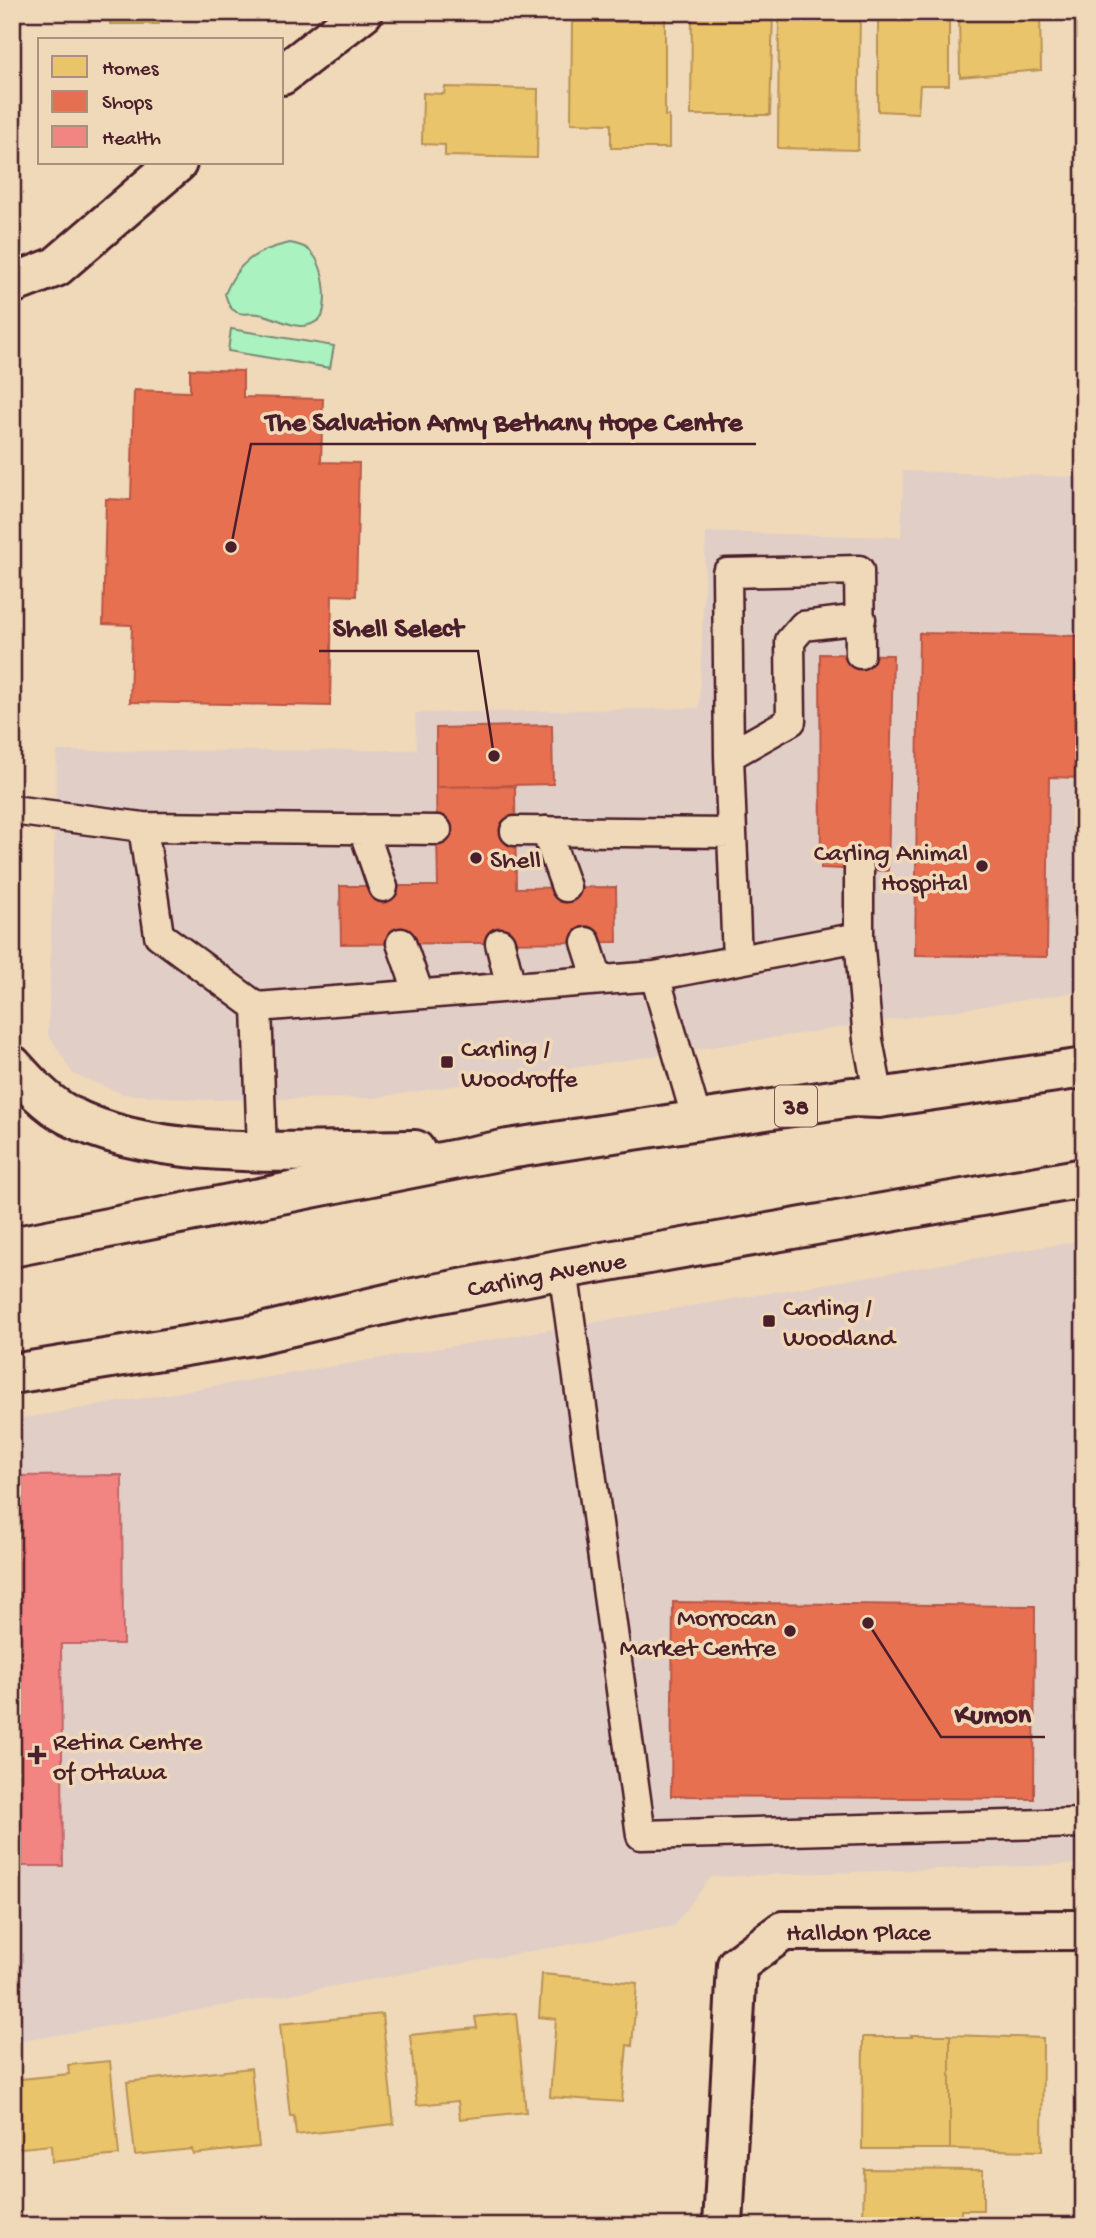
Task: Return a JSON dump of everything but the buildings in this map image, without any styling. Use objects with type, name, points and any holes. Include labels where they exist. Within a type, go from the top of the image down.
[{"type":"main road","points":[[284,73],[363,12]]},
{"type":"main road","points":[[12,284],[56,267],[176,164]]},
{"type":"main road","points":[[12,1066],[65,1114],[93,1127],[132,1138],[178,1146],[262,1151],[508,1149]]},
{"type":"main road","name":"38","points":[[12,1247],[508,1149],[852,1097],[879,1098],[1084,1068]]},
{"type":"main road","name":"Carling Avenue","points":[[12,1374],[253,1335],[404,1300],[563,1269],[1084,1178]]},
{"type":"main road","name":"Halldon Place","points":[[723,2226],[737,1965],[783,1931],[1084,1930]]},
{"type":"lane","points":[[737,960],[729,755],[727,573],[859,570],[860,654]]},
{"type":"lane","points":[[729,755],[791,721],[790,641],[803,626],[861,619]]},
{"type":"lane","points":[[12,810],[143,827],[437,830]]},
{"type":"lane","points":[[143,827],[159,935],[257,1007],[655,976],[859,937]]},
{"type":"lane","points":[[363,829],[383,887]]},
{"type":"lane","points":[[515,831],[732,833]]},
{"type":"lane","points":[[546,831],[566,887]]},
{"type":"lane","points":[[859,869],[859,937],[868,1040],[879,1098]]},
{"type":"lane","points":[[586,942],[598,980]]},
{"type":"lane","points":[[401,943],[419,994]]},
{"type":"lane","points":[[500,943],[510,988]]},
{"type":"lane","points":[[655,976],[697,1120]]},
{"type":"lane","points":[[257,1007],[262,1151]]},
{"type":"lane","points":[[563,1269],[641,1835],[1084,1823]]},
{"type":"shaded area","points":[[903,471],[1084,477],[1084,991],[373,1098],[203,1100],[123,1094],[73,1074],[48,1034],[57,751],[417,750],[415,713],[699,708],[706,532],[901,537]]},
{"type":"shaded area","points":[[1084,1240],[1084,1864],[711,1877],[674,1926],[12,2043],[12,1420]]},
{"type":"green space","points":[[290,243],[306,248],[321,270],[325,290],[322,317],[307,326],[299,326],[259,314],[239,313],[232,309],[225,294],[243,265],[268,249]]},
{"type":"green space","points":[[231,329],[334,346],[330,368],[228,351]]},
{"type":"place","name":"The Salvation Army Bethany Hope Centre","points":[[231,547]]},
{"type":"place","name":"Shell Select","points":[[494,756]]},
{"type":"place","name":"Shell","points":[[476,858]]},
{"type":"place","name":"Carling Animal Hospital","points":[[982,866]]},
{"type":"place","name":"Carling / Woodroffe","points":[[447,1062]]},
{"type":"place","name":"Carling / Woodland","points":[[769,1321]]},
{"type":"place","name":"Kumon","points":[[868,1623]]},
{"type":"place","name":"Morrocan Market Centre","points":[[790,1631]]},
{"type":"place","name":"Retina Centre of Ottawa","points":[[37,1755]]}]
